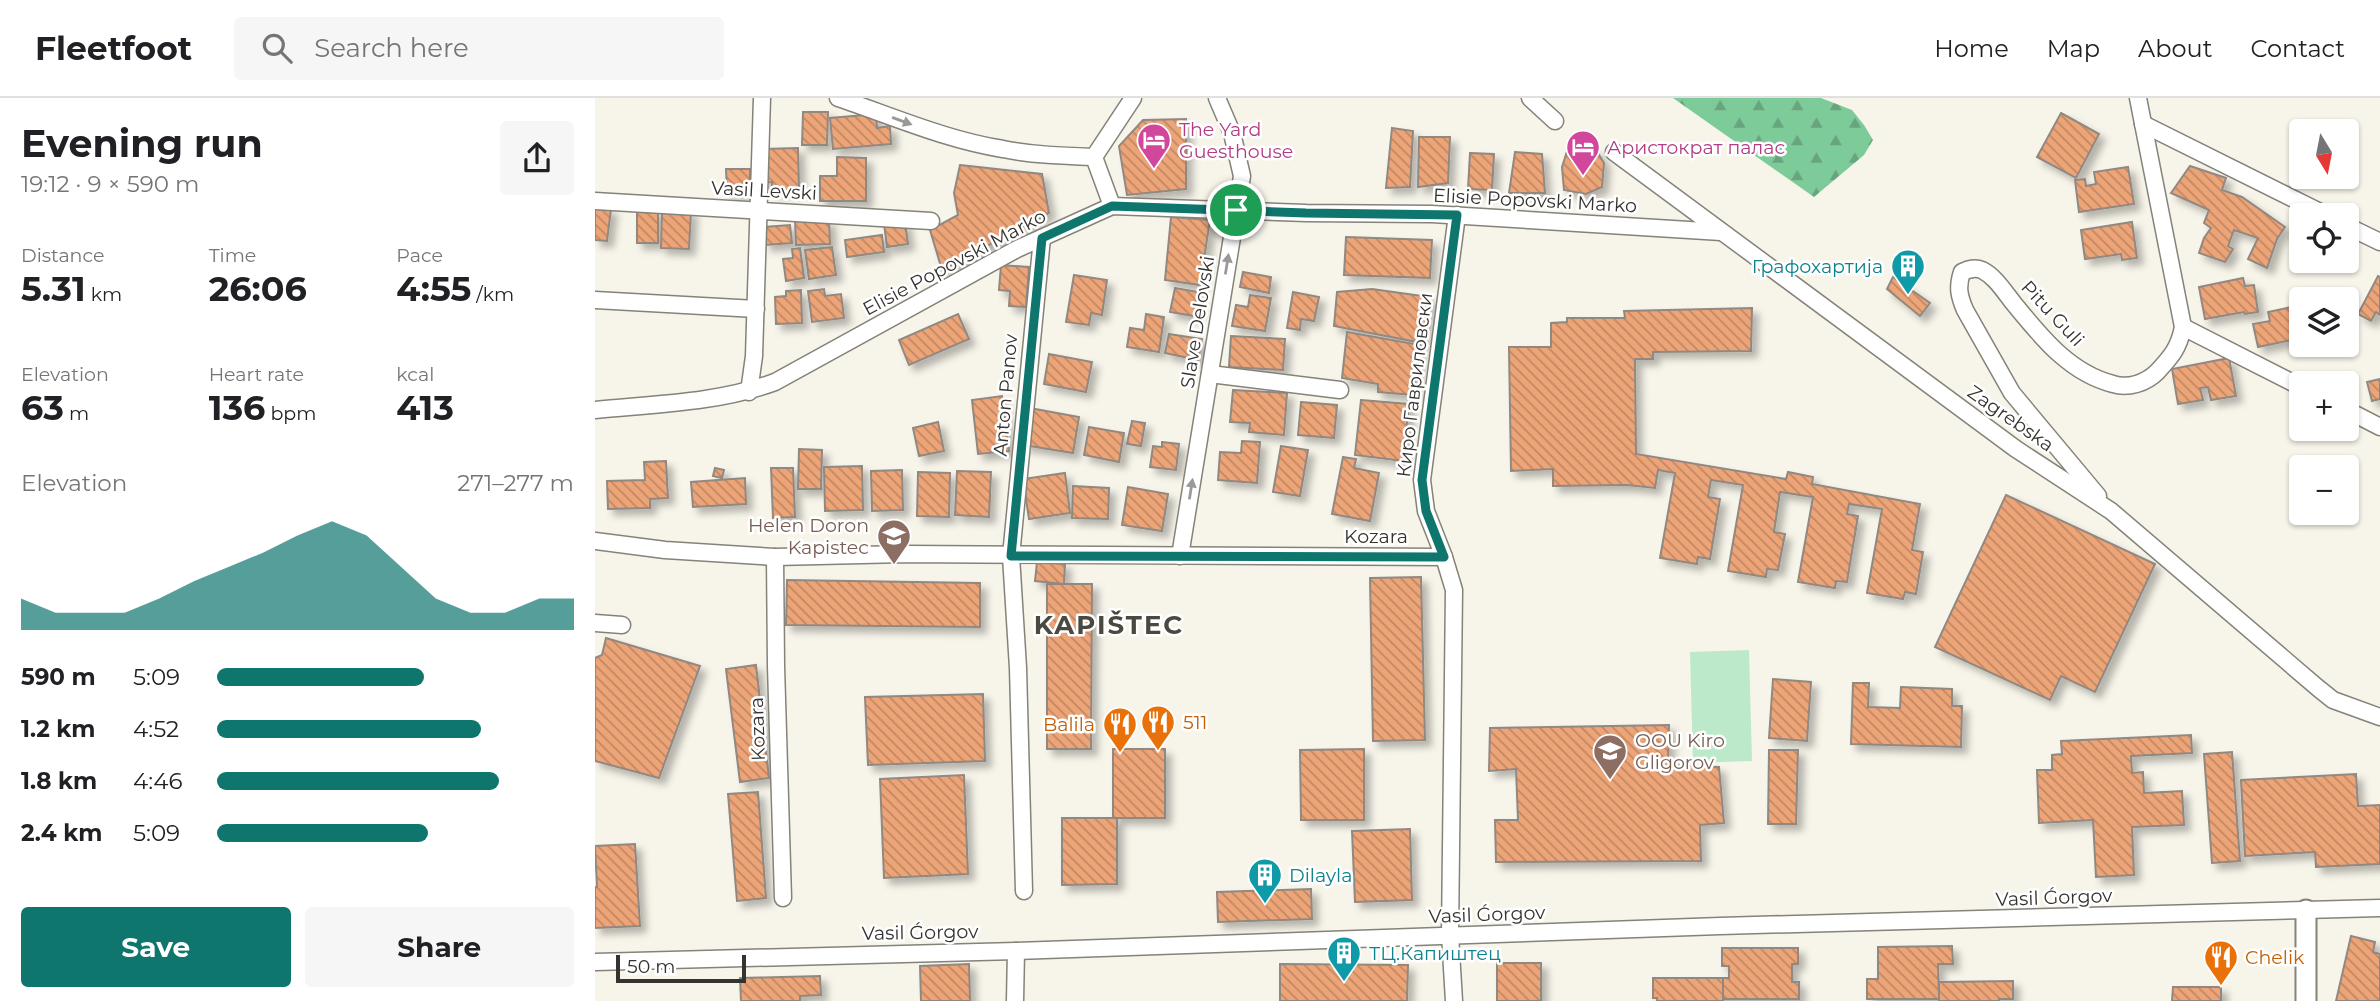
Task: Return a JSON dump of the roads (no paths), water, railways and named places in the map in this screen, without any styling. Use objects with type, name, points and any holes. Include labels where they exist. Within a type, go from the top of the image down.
[{"type":"street","points":[[749,392],[754,356],[762,98]]},
{"type":"street","points":[[838,98],[937,133],[1001,149],[1041,155],[1094,157]]},
{"type":"street","points":[[1094,157],[1133,98]]},
{"type":"street","name":"Slave Delovski","points":[[1180,556],[1242,176],[1233,133],[1217,98]]},
{"type":"street","points":[[1530,98],[1555,121]]},
{"type":"street","points":[[2138,98],[2183,327],[2289,381]]},
{"type":"street","points":[[2143,124],[2302,203]]},
{"type":"street","name":"Zagrebska","points":[[1614,152],[2016,449],[2111,511],[2318,688],[2333,699],[2380,717]]},
{"type":"street","points":[[1094,157],[1112,206]]},
{"type":"street","name":"Vasil Levski","points":[[595,201],[931,221]]},
{"type":"street","name":"Elisie Popovski Marko","points":[[595,410],[720,398],[749,392],[775,382],[1042,238],[1112,206],[1457,215],[1721,232]]},
{"type":"street","name":"Киро Гавриловски","points":[[1444,557],[1426,511],[1422,480],[1457,215]]},
{"type":"street","points":[[2359,232],[2380,242]]},
{"type":"street","name":"Anton Panov","points":[[1011,556],[1042,238]]},
{"type":"street","name":"Pitu Guli","points":[[2111,511],[2012,393],[1962,303],[1958,284],[1962,272],[1976,268],[1988,275],[2050,346],[2079,370],[2099,381],[2118,386],[2136,385],[2151,377],[2179,346],[2183,327]]},
{"type":"street","points":[[595,300],[756,309]]},
{"type":"street","points":[[1210,374],[1340,390]]},
{"type":"street","points":[[2359,416],[2380,427]]},
{"type":"street","name":"Kozara","points":[[595,541],[664,550],[775,558],[852,555],[1444,557]]},
{"type":"street","points":[[1011,556],[1018,668],[1024,891]]},
{"type":"street","points":[[1444,557],[1454,590],[1450,935],[1454,1001]]},
{"type":"street","name":"Kozara","points":[[775,558],[783,898]]},
{"type":"street","points":[[595,623],[622,625]]},
{"type":"street","name":"Vasil Ǵorgov","points":[[595,962],[2380,908]]},
{"type":"street","points":[[2306,1001],[2307,910]]},
{"type":"street","points":[[1015,1001],[1016,951]]},
{"type":"place","name":"The Yard Guesthouse","points":[[1154,170]]},
{"type":"place","name":"Аристократ палас","points":[[1583,177]]},
{"type":"place","name":"Графохартија","points":[[1908,296]]},
{"type":"place","name":"Helen Doron Kapistec","points":[[894,566]]},
{"type":"place","name":"511","points":[[1158,752]]},
{"type":"place","name":"Balila","points":[[1120,754]]},
{"type":"place","name":"OOU Kiro Gligorov","points":[[1610,781]]},
{"type":"place","name":"Dilayla","points":[[1265,905]]},
{"type":"place","name":"ТЦ.Капиштец","points":[[1344,983]]},
{"type":"place","name":"Chelik","points":[[2221,987]]},
{"type":"district","name":"KAPIŠTEC","points":[[1109,625]]}]
